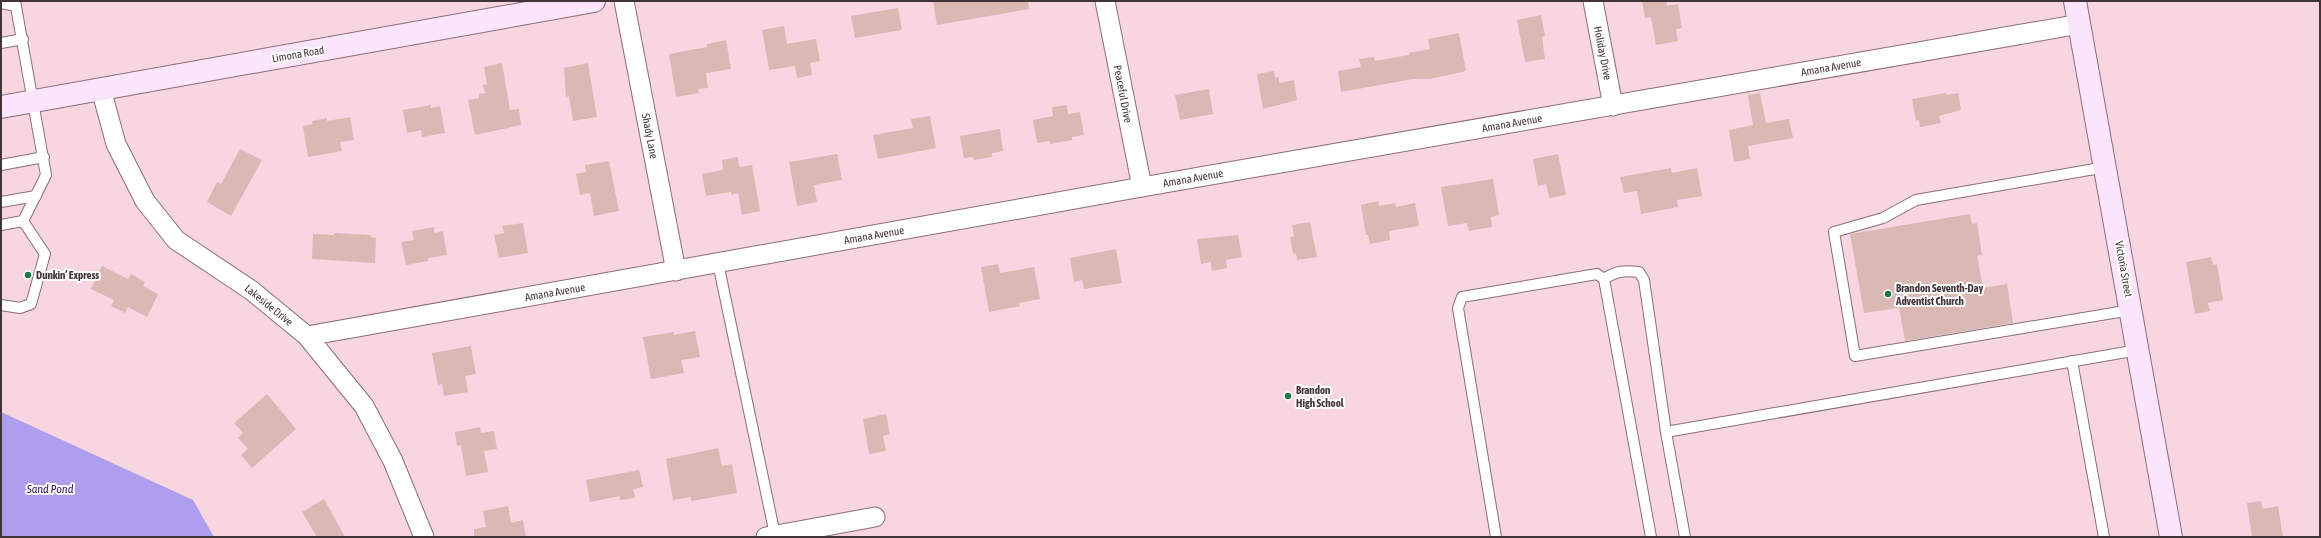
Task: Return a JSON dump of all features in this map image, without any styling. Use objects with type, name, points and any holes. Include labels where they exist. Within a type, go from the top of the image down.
[{"type":"street","name":"Limona Road","points":[[1,107],[594,1]]},
{"type":"street","name":"Shady Lane","points":[[624,1],[676,271]]},
{"type":"street","name":"Peaceful Drive","points":[[1105,1],[1142,187]]},
{"type":"street","name":"Holiday Drive","points":[[1593,1],[1612,106]]},
{"type":"street","name":"Victoria Street","points":[[2075,1],[2106,166],[2171,537]]},
{"type":"street","name":"Amana Avenue","points":[[307,336],[718,264],[1142,187],[2080,24]]},
{"type":"street","name":"Lakeside Drive","points":[[101,89],[116,144],[145,200],[176,240],[251,290],[307,336],[364,406],[393,461],[424,537]]},
{"type":"street","points":[[771,536],[875,517]]},
{"type":"lane","points":[[1,3],[16,3],[35,101],[46,175],[23,221]]},
{"type":"lane","points":[[1,43],[23,39]]},
{"type":"lane","points":[[1,165],[44,157]]},
{"type":"lane","points":[[2106,166],[1916,200],[1883,218],[1834,232],[1855,356],[2131,310]]},
{"type":"lane","points":[[1,202],[36,196]]},
{"type":"lane","points":[[1,225],[23,221]]},
{"type":"lane","points":[[1,305],[20,308],[31,304],[46,254],[23,221]]},
{"type":"lane","points":[[718,264],[771,536]]},
{"type":"lane","points":[[1604,279],[1614,273],[1627,270],[1639,272],[1644,280],[1666,432],[1685,537]]},
{"type":"lane","points":[[1496,537],[1458,308],[1462,296],[1597,274],[1604,279],[1651,537]]},
{"type":"lane","points":[[1666,432],[2138,350]]},
{"type":"lane","points":[[2072,361],[2104,537]]},
{"type":"water","name":"Sand Pond","points":[[1,412],[193,500],[214,537],[1,537]]},
{"type":"building","points":[[933,1],[1028,1],[1029,9],[937,25]]},
{"type":"building","points":[[1642,1],[1666,1],[1667,6],[1678,4],[1682,28],[1676,29],[1678,41],[1656,45],[1651,17],[1645,18]]},
{"type":"building","points":[[898,8],[902,30],[855,38],[851,16]]},
{"type":"building","points":[[1541,15],[1545,36],[1542,37],[1545,59],[1525,62],[1517,20]]},
{"type":"building","points":[[784,26],[787,44],[816,39],[820,61],[810,63],[812,75],[797,78],[795,66],[769,70],[762,30]]},
{"type":"building","points":[[1459,33],[1466,71],[1430,79],[1413,79],[1341,92],[1338,71],[1361,67],[1359,59],[1374,57],[1375,61],[1409,55],[1409,53],[1430,49],[1428,39]]},
{"type":"building","points":[[726,40],[731,69],[706,73],[708,88],[698,89],[699,93],[676,97],[669,54],[707,47],[707,44]]},
{"type":"building","points":[[502,63],[510,110],[519,109],[521,125],[475,135],[468,100],[479,98],[479,94],[485,93],[483,85],[487,84],[484,67]]},
{"type":"building","points":[[588,63],[597,117],[573,121],[569,96],[566,97],[564,68]]},
{"type":"building","points":[[1274,71],[1275,78],[1279,77],[1279,83],[1294,80],[1297,100],[1263,109],[1257,74]]},
{"type":"building","points":[[1209,89],[1213,114],[1180,120],[1175,95]]},
{"type":"building","points":[[1760,93],[1766,123],[1789,119],[1793,138],[1748,146],[1750,159],[1734,162],[1729,130],[1753,125],[1748,95]]},
{"type":"building","points":[[1946,93],[1946,95],[1958,93],[1961,110],[1939,116],[1941,123],[1920,127],[1919,120],[1916,121],[1912,99]]},
{"type":"building","points":[[431,105],[431,108],[440,106],[445,133],[422,137],[421,130],[407,133],[403,110]]},
{"type":"building","points":[[1067,105],[1068,114],[1080,112],[1084,135],[1072,137],[1072,140],[1050,144],[1050,141],[1037,143],[1033,120],[1053,116],[1052,107]]},
{"type":"building","points":[[930,116],[936,148],[878,159],[873,135],[913,128],[911,119]]},
{"type":"building","points":[[350,117],[354,140],[340,142],[342,151],[308,157],[303,126],[313,124],[312,121],[327,118],[327,121]]},
{"type":"building","points":[[1000,129],[1003,151],[992,153],[992,157],[974,160],[973,157],[964,158],[960,136]]},
{"type":"building","points":[[240,149],[262,160],[231,216],[207,202],[217,182],[221,184]]},
{"type":"building","points":[[837,154],[842,180],[814,185],[817,202],[797,206],[789,162]]},
{"type":"building","points":[[1558,154],[1566,195],[1549,198],[1546,184],[1538,186],[1533,159]]},
{"type":"building","points":[[738,157],[739,167],[752,165],[760,211],[742,215],[738,193],[731,195],[731,192],[706,196],[702,174],[723,170],[722,160]]},
{"type":"building","points":[[609,161],[619,211],[594,216],[590,193],[580,195],[576,174],[586,172],[585,165]]},
{"type":"building","points":[[1671,168],[1672,173],[1697,168],[1702,196],[1677,200],[1678,207],[1641,214],[1637,191],[1624,193],[1620,177]]},
{"type":"building","points":[[1493,179],[1499,215],[1491,217],[1492,227],[1469,231],[1467,223],[1448,226],[1441,187]]},
{"type":"building","points":[[1378,201],[1379,206],[1395,203],[1396,207],[1415,203],[1419,226],[1389,231],[1390,240],[1370,244],[1368,235],[1366,235],[1361,205]]},
{"type":"building","points":[[1970,214],[1972,224],[1977,223],[1982,255],[1977,256],[1983,288],[2007,284],[2013,323],[1905,341],[1899,308],[1864,313],[1850,234]]},
{"type":"building","points":[[1310,222],[1317,257],[1297,260],[1296,253],[1293,254],[1290,237],[1294,236],[1292,225]]},
{"type":"building","points":[[523,223],[528,253],[499,258],[494,235],[504,233],[502,226]]},
{"type":"building","points":[[434,227],[434,233],[443,231],[447,255],[428,258],[428,261],[406,265],[401,242],[414,240],[412,231]]},
{"type":"building","points":[[334,233],[371,235],[371,237],[376,238],[375,263],[312,259],[313,234],[334,235]]},
{"type":"building","points":[[1238,235],[1242,257],[1226,260],[1227,268],[1212,271],[1211,262],[1201,264],[1197,239]]},
{"type":"building","points":[[1116,249],[1122,283],[1084,289],[1082,280],[1074,282],[1070,258]]},
{"type":"building","points":[[2211,257],[2213,265],[2217,264],[2223,300],[2208,303],[2210,311],[2195,314],[2186,262]]},
{"type":"building","points":[[998,264],[1000,273],[1034,267],[1040,299],[1019,303],[1020,306],[989,312],[981,267]]},
{"type":"building","points":[[102,266],[128,279],[131,274],[145,282],[143,286],[158,294],[147,317],[128,307],[125,313],[111,306],[114,300],[91,289]]},
{"type":"building","points":[[695,331],[700,357],[681,360],[684,373],[651,379],[643,337],[674,332],[674,335]]},
{"type":"building","points":[[471,346],[476,374],[465,376],[468,392],[444,396],[442,384],[438,385],[432,353]]},
{"type":"building","points":[[267,394],[296,429],[252,468],[241,455],[248,449],[238,438],[243,433],[234,423]]},
{"type":"building","points":[[886,414],[890,434],[883,436],[886,451],[869,454],[863,419]]},
{"type":"building","points":[[480,427],[481,433],[494,431],[497,449],[484,451],[488,472],[466,476],[461,445],[457,446],[455,432]]},
{"type":"building","points":[[718,448],[722,466],[732,464],[737,493],[691,501],[691,497],[673,500],[666,459]]},
{"type":"building","points":[[639,470],[643,487],[633,489],[635,498],[620,500],[620,496],[590,502],[586,480]]},
{"type":"building","points":[[324,499],[345,537],[317,537],[302,512]]},
{"type":"building","points":[[2261,501],[2263,509],[2278,506],[2283,537],[2252,537],[2247,503]]},
{"type":"building","points":[[508,506],[511,523],[523,520],[526,537],[474,537],[474,529],[486,527],[483,511]]},
{"type":"place","name":"Dunkin’ Express","points":[[28,275]]},
{"type":"place","name":"Brandon Seventh-Day Adventist Church","points":[[1888,294]]},
{"type":"place","name":"Brandon High School","points":[[1288,396]]}]
